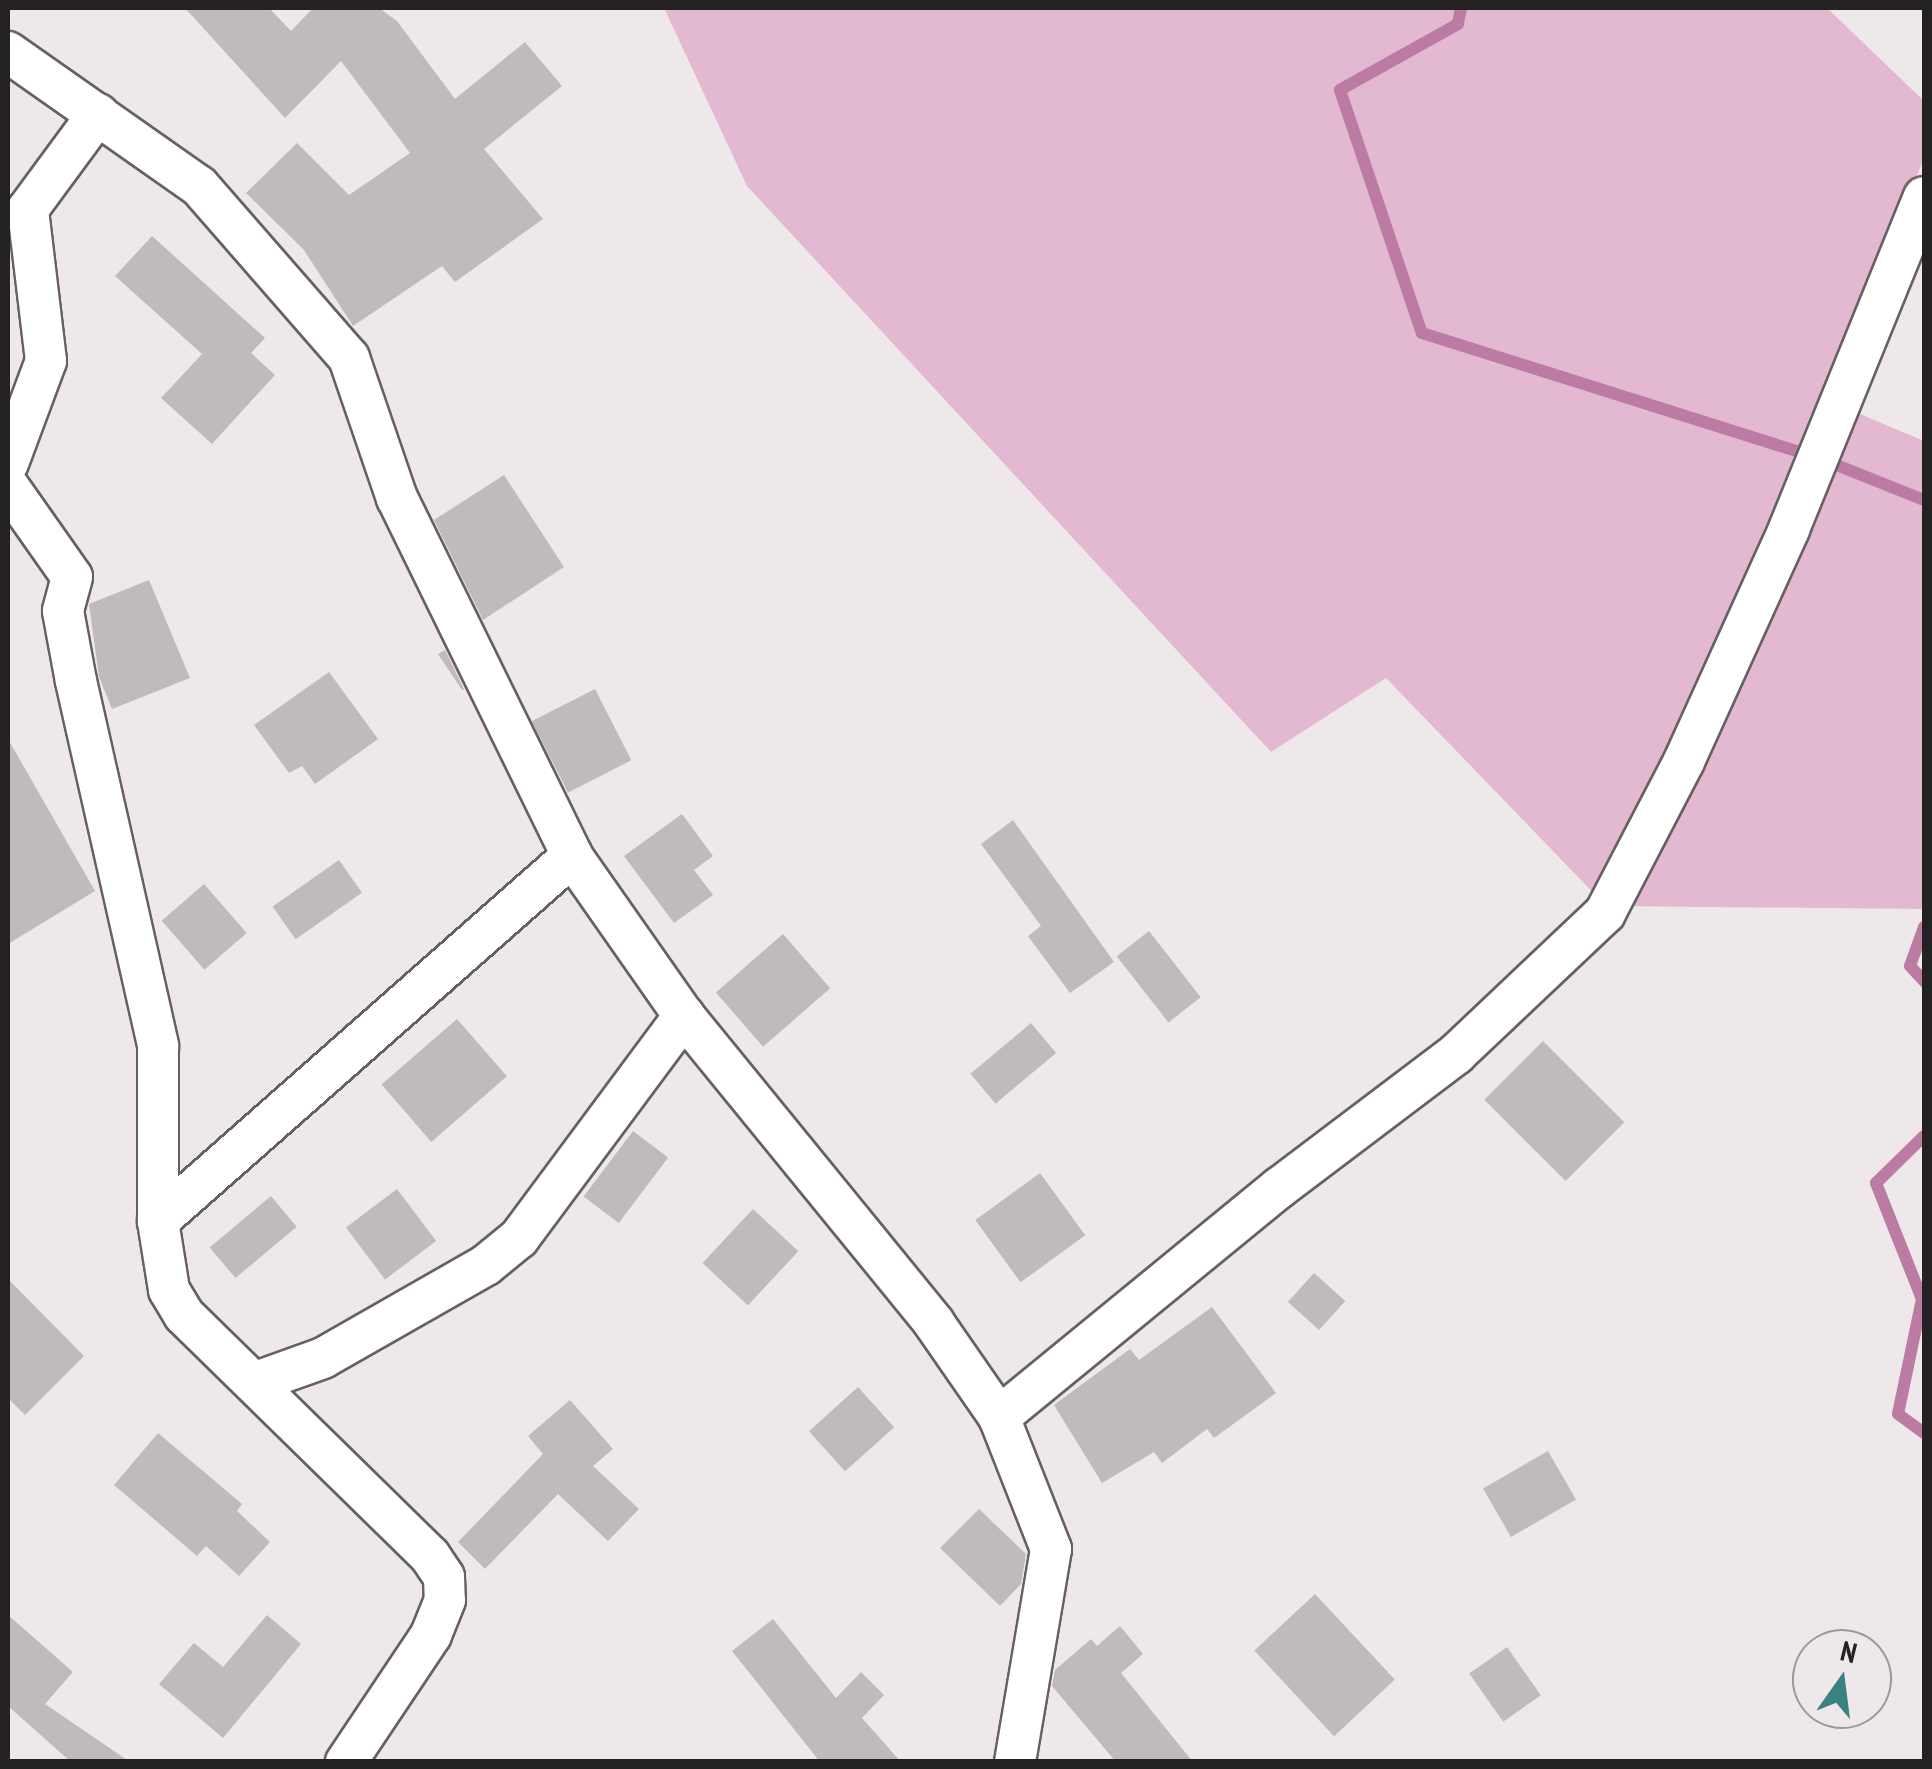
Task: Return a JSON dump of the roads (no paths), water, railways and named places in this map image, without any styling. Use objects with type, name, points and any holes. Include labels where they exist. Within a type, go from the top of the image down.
[{"type":"street","points":[[8,52],[199,186],[349,358],[396,498],[572,856],[684,1016],[934,1323],[999,1417],[1051,1549],[1014,1762]]},
{"type":"street","points":[[8,463],[46,361],[28,209],[98,114]]},
{"type":"street","points":[[999,1417],[1278,1188],[1456,1054],[1604,913],[1684,761],[1789,530],[1924,197]]},
{"type":"street","points":[[8,486],[72,577],[63,611],[76,682],[158,1046],[158,1221],[169,1290],[184,1315],[430,1556],[446,1588],[432,1635],[346,1762]]},
{"type":"street","points":[[158,1221],[572,856]]},
{"type":"street","points":[[256,1382],[323,1358],[508,1247],[684,1016]]},
{"type":"waterway","points":[[1461,8],[1458,24],[1340,90],[1422,333],[1819,458],[1924,500]]},
{"type":"waterway","points":[[1924,927],[1910,966],[1924,981]]},
{"type":"waterway","points":[[1924,1136],[1876,1183],[1922,1299],[1898,1414],[1924,1433]]}]
